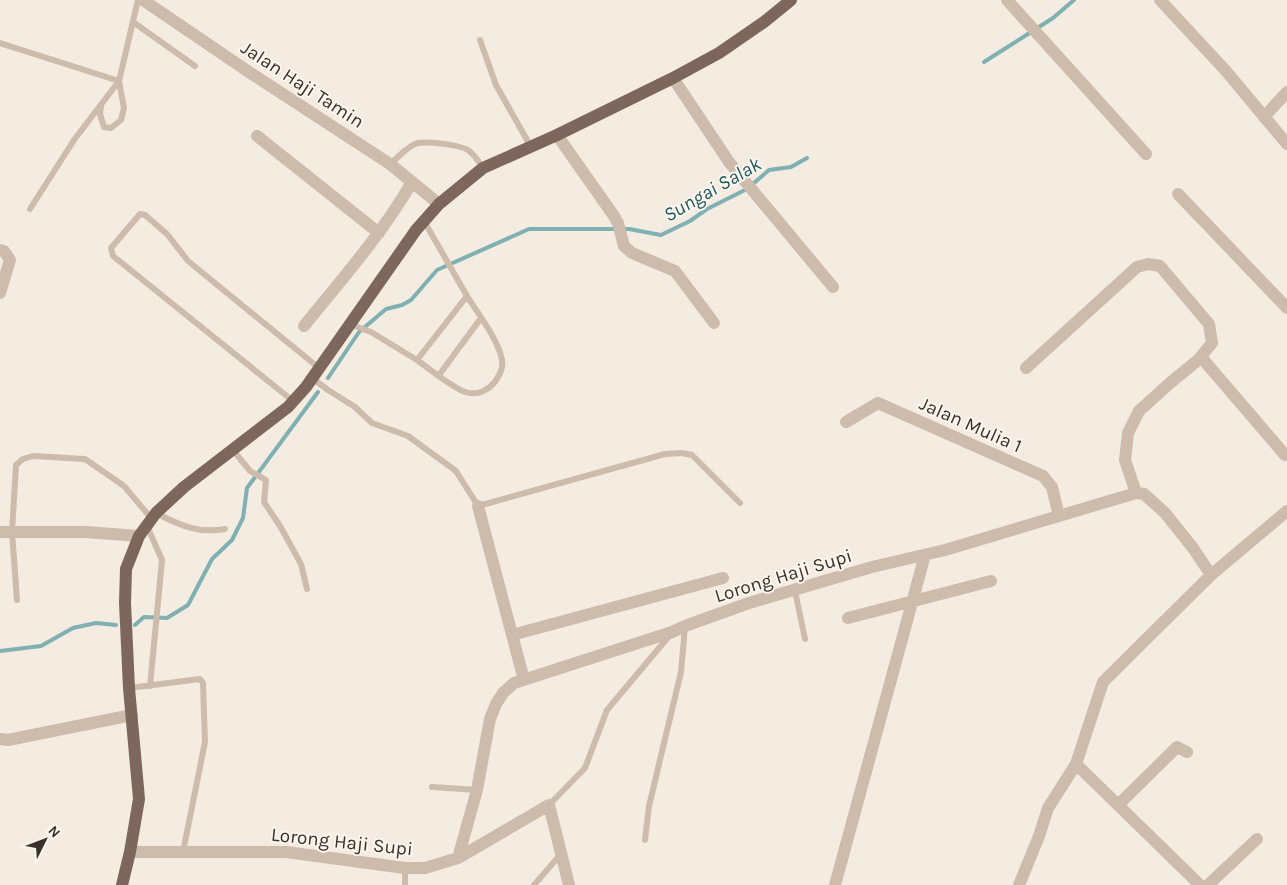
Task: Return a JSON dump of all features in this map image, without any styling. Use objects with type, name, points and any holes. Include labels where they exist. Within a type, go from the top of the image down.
[{"type":"main road","points":[[122,885],[139,799],[129,688],[125,603],[126,569],[139,536],[151,519],[184,487],[288,407],[353,325],[424,220],[439,204],[484,168],[557,135],[673,78],[719,53],[764,22],[790,0]]},
{"type":"street","name":"Jalan Haji Tamin","points":[[143,0],[390,164],[439,204]]},
{"type":"street","points":[[1007,0],[1146,154]]},
{"type":"street","points":[[1160,0],[1226,70],[1287,144]]},
{"type":"street","points":[[673,78],[729,162],[833,286]]},
{"type":"street","points":[[1264,117],[1287,92]]},
{"type":"street","points":[[557,135],[620,229],[624,246],[632,253],[674,271],[714,324]]},
{"type":"street","points":[[258,136],[379,233]]},
{"type":"street","points":[[304,326],[379,233],[412,182]]},
{"type":"street","points":[[1178,194],[1287,308]]},
{"type":"street","points":[[0,293],[10,260],[2,250]]},
{"type":"street","points":[[1026,368],[1137,267],[1148,264],[1160,266],[1209,324],[1212,343],[1201,357],[1139,411],[1128,433],[1125,460],[1136,493],[1144,494],[1165,513],[1193,548],[1211,575]]},
{"type":"street","points":[[1201,357],[1285,455]]},
{"type":"street","name":"Jalan Mulia 1","points":[[846,422],[878,403],[1043,476],[1052,488],[1059,516]]},
{"type":"street","name":"Lorong Haji Supi","points":[[458,858],[476,790],[490,719],[503,693],[514,683],[672,632],[749,603],[872,567],[925,555],[1136,493]]},
{"type":"street","points":[[478,506],[524,680]]},
{"type":"street","points":[[1019,885],[1040,836],[1048,808],[1076,764],[1103,682],[1211,575],[1287,512]]},
{"type":"street","points":[[6,532],[85,532],[139,536]]},
{"type":"street","points":[[836,885],[925,555]]},
{"type":"street","points":[[512,635],[723,578]]},
{"type":"street","points":[[848,618],[991,581]]},
{"type":"street","points":[[0,740],[132,715]]},
{"type":"street","points":[[1118,805],[1177,746],[1187,752]]},
{"type":"street","points":[[1076,764],[1200,885]]},
{"type":"street","points":[[549,805],[569,885]]},
{"type":"street","name":"Lorong Haji Supi","points":[[130,852],[286,852],[405,868],[425,868],[458,858],[549,805]]},
{"type":"street","points":[[1208,885],[1257,839]]},
{"type":"lane","points":[[101,104],[101,122],[104,127],[111,128],[121,120],[124,108],[119,81],[138,0]]},
{"type":"lane","points":[[133,22],[195,66]]},
{"type":"lane","points":[[480,40],[496,85],[531,147]]},
{"type":"lane","points":[[0,43],[119,81]]},
{"type":"lane","points":[[30,209],[74,140],[119,81]]},
{"type":"lane","points":[[390,164],[410,147],[418,143],[428,143],[462,147],[470,151],[484,168]]},
{"type":"lane","points":[[293,401],[113,256],[111,248],[140,214],[145,215],[167,234],[188,261],[316,373],[328,390],[355,407],[372,423],[408,436],[456,472],[478,506],[665,454],[682,453],[692,455],[740,503]]},
{"type":"lane","points":[[353,325],[371,332],[468,393],[477,394],[485,391],[493,384],[498,376],[502,360],[496,344],[424,220]]},
{"type":"lane","points":[[417,360],[467,296]]},
{"type":"lane","points":[[439,375],[481,318]]},
{"type":"lane","points":[[233,450],[250,471],[266,480],[264,502],[301,564],[308,589]]},
{"type":"lane","points":[[17,600],[6,532],[16,465],[23,459],[33,456],[85,460],[124,486],[151,519],[162,560],[150,686]]},
{"type":"lane","points":[[151,519],[184,527],[213,531],[225,529]]},
{"type":"lane","points":[[795,591],[805,639]]},
{"type":"lane","points":[[645,840],[650,798],[681,672],[685,626]]},
{"type":"lane","points":[[549,805],[585,768],[607,710],[672,632]]},
{"type":"lane","points":[[129,688],[200,680],[203,683],[205,742],[183,852]]},
{"type":"lane","points":[[432,787],[476,790]]},
{"type":"lane","points":[[534,885],[561,854]]},
{"type":"lane","points":[[405,868],[405,885]]},
{"type":"waterway","points":[[984,62],[1053,18],[1074,0]]},
{"type":"waterway","name":"Sungai Salak","points":[[328,378],[359,332],[386,309],[402,305],[411,300],[437,270],[529,229],[629,229],[661,235],[747,189],[769,170],[791,167],[807,158]]},
{"type":"waterway","name":"Sungai Salak","points":[[135,625],[144,617],[167,618],[188,605],[212,559],[232,540],[243,518],[247,488],[318,392]]},
{"type":"waterway","name":"Sungai Salak","points":[[0,651],[41,646],[73,628],[96,623],[116,625]]}]
